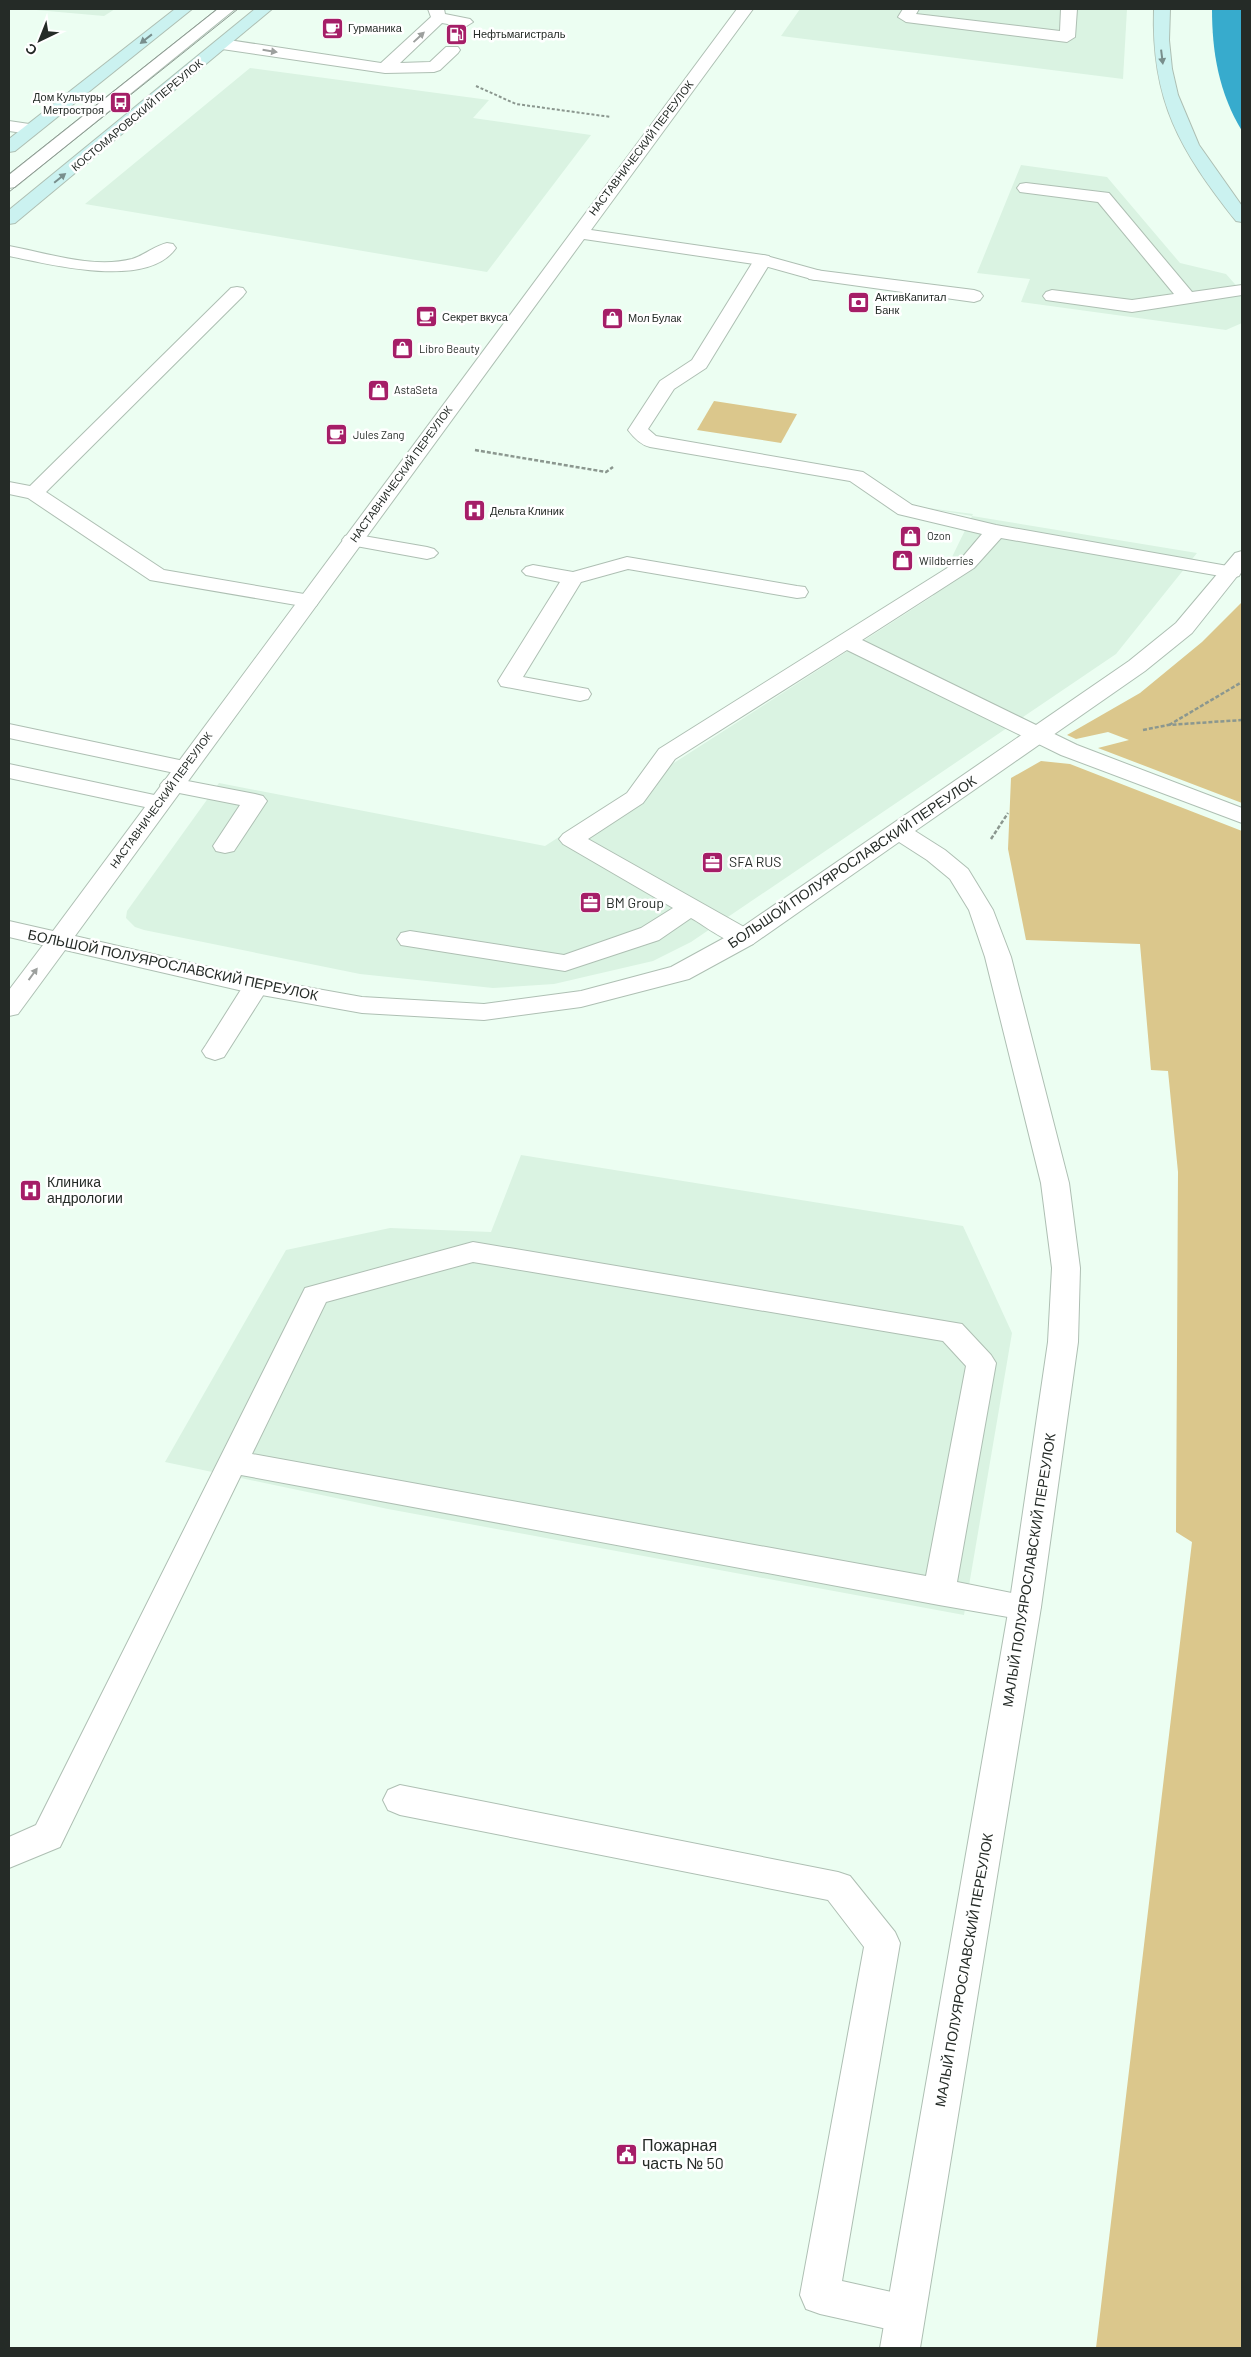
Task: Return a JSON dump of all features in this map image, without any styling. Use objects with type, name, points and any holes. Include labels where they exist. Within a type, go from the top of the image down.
[{"type":"main road","points":[[9,147],[184,9]]},
{"type":"main road","name":"КОСТОМАРОВСКИЙ ПЕРЕУЛОК","points":[[9,219],[264,9]]},
{"type":"main road","points":[[1162,9],[1160,41],[1164,74],[1176,115],[1195,154],[1219,189],[1242,216]]},
{"type":"street","points":[[9,183],[228,9]]},
{"type":"street","name":"НАСТАВНИЧЕСКИЙ ПЕРЕУЛОК","points":[[9,1008],[578,233],[745,9]]},
{"type":"street","points":[[911,9],[906,17],[1067,37],[1069,9]]},
{"type":"street","points":[[385,68],[437,14],[465,22]]},
{"type":"street","points":[[222,44],[385,68],[434,67],[452,50]]},
{"type":"street","points":[[9,126],[30,129]]},
{"type":"street","points":[[1026,188],[1103,197],[1187,298]]},
{"type":"street","points":[[578,233],[763,260],[815,275],[974,296]]},
{"type":"street","points":[[9,251],[97,266],[131,265],[158,256],[167,248]]},
{"type":"street","points":[[763,260],[699,364],[667,384],[638,430],[650,441],[856,476],[905,510],[996,531],[1237,564]]},
{"type":"street","points":[[1052,296],[1132,306],[1242,290]]},
{"type":"street","points":[[34,493],[237,292]]},
{"type":"street","points":[[9,488],[34,493],[158,574],[308,601]]},
{"type":"street","points":[[744,938],[571,839],[635,798],[666,754],[967,564],[996,531]]},
{"type":"street","points":[[352,540],[427,553]]},
{"type":"street","points":[[533,571],[573,578],[627,563],[797,592]]},
{"type":"street","name":"БОЛЬШОЙ ПОЛУЯРОСЛАВСКИЙ ПЕРЕУЛОК","points":[[9,929],[256,986],[362,1005],[484,1012],[581,999],[680,974],[744,938],[900,832],[1137,666],[1184,628],[1237,564]]},
{"type":"street","points":[[573,578],[508,682],[580,694]]},
{"type":"street","points":[[846,641],[1069,750],[1242,816]]},
{"type":"street","points":[[9,732],[172,785]]},
{"type":"street","points":[[9,772],[172,785],[255,801],[225,846]]},
{"type":"street","name":"МАЛЫЙ ПОЛУЯРОСЛАВСКИЙ ПЕРЕУЛОК","points":[[900,832],[936,855],[959,874],[981,910],[998,957],[1055,1183],[1066,1268],[1063,1342],[1026,1607],[903,2331]]},
{"type":"street","points":[[410,939],[565,963],[650,934],[690,908]]},
{"type":"street","points":[[215,1051],[256,986]]},
{"type":"street","points":[[9,1853],[48,1836],[315,1295],[473,1252],[952,1332],[981,1363],[939,1592]]},
{"type":"street","points":[[232,1462],[1026,1607]]},
{"type":"street","points":[[400,1800],[838,1887],[882,1943],[820,2294],[903,2331]]},
{"type":"path","points":[[434,67],[516,104],[612,117]]},
{"type":"path","points":[[466,449],[606,472],[650,441]]},
{"type":"path","points":[[1168,725],[1242,682]]},
{"type":"path","points":[[1069,750],[1133,732],[1168,725],[1242,720]]},
{"type":"shaded area","points":[[25,9],[115,9],[104,16]]},
{"type":"shaded area","points":[[800,9],[1127,9],[1123,79],[781,36]]},
{"type":"shaded area","points":[[250,68],[489,100],[473,118],[591,135],[487,272],[85,204]]},
{"type":"shaded area","points":[[1021,165],[1107,177],[1180,263],[1226,274],[1242,292],[1242,323],[1226,330],[1021,302],[1030,279],[977,273]]},
{"type":"shaded area","points":[[714,401],[797,414],[781,443],[697,430]]},
{"type":"shaded area","points":[[920,507],[973,514],[972,516]]},
{"type":"shaded area","points":[[972,516],[1197,553],[1116,654],[691,942],[653,961],[554,984],[493,988],[360,974],[144,930],[135,927],[126,918],[127,911],[219,783],[545,846],[933,596]]},
{"type":"shaded area","points":[[1242,602],[1242,803],[1098,748],[1129,740],[1108,732],[1076,739],[1067,735],[1140,693],[1202,642]]},
{"type":"shaded area","points":[[1041,761],[1070,764],[1242,831],[1242,2348],[1096,2348],[1192,1542],[1176,1532],[1178,1172],[1168,1071],[1151,1070],[1140,944],[1026,940],[1008,849],[1011,778]]},
{"type":"shaded area","points":[[521,1155],[963,1226],[1012,1333],[964,1615],[388,1509],[165,1462],[286,1250],[390,1228],[491,1232]]},
{"type":"water","points":[[1212,9],[1242,9],[1242,131],[1234,117],[1218,72],[1213,41]]},
{"type":"tram line","points":[[9,174],[217,9]]},
{"type":"tram line","points":[[9,192],[238,9]]},
{"type":"place","name":"Гурманика","points":[[332,28]]},
{"type":"place","name":"Нефтьмагистраль","points":[[457,34]]},
{"type":"place","name":"Дом Культуры Метростроя","points":[[120,103]]},
{"type":"place","name":"АктивКапитал Банк","points":[[859,303]]},
{"type":"place","name":"Секрет вкуса","points":[[426,317]]},
{"type":"place","name":"Мол Булак","points":[[612,318]]},
{"type":"place","name":"Libro Beauty","points":[[403,349]]},
{"type":"place","name":"AstaSeta","points":[[378,390]]},
{"type":"place","name":"Jules Zang","points":[[337,435]]},
{"type":"place","name":"Дельта Клиник","points":[[474,511]]},
{"type":"place","name":"Ozon","points":[[911,536]]},
{"type":"place","name":"Wildberries","points":[[903,561]]},
{"type":"place","name":"SFA RUS","points":[[713,862]]},
{"type":"place","name":"BM Group","points":[[590,903]]},
{"type":"place","name":"Клиника андрологии","points":[[31,1190]]},
{"type":"place","name":"Пожарная часть № 50","points":[[626,2154]]}]
